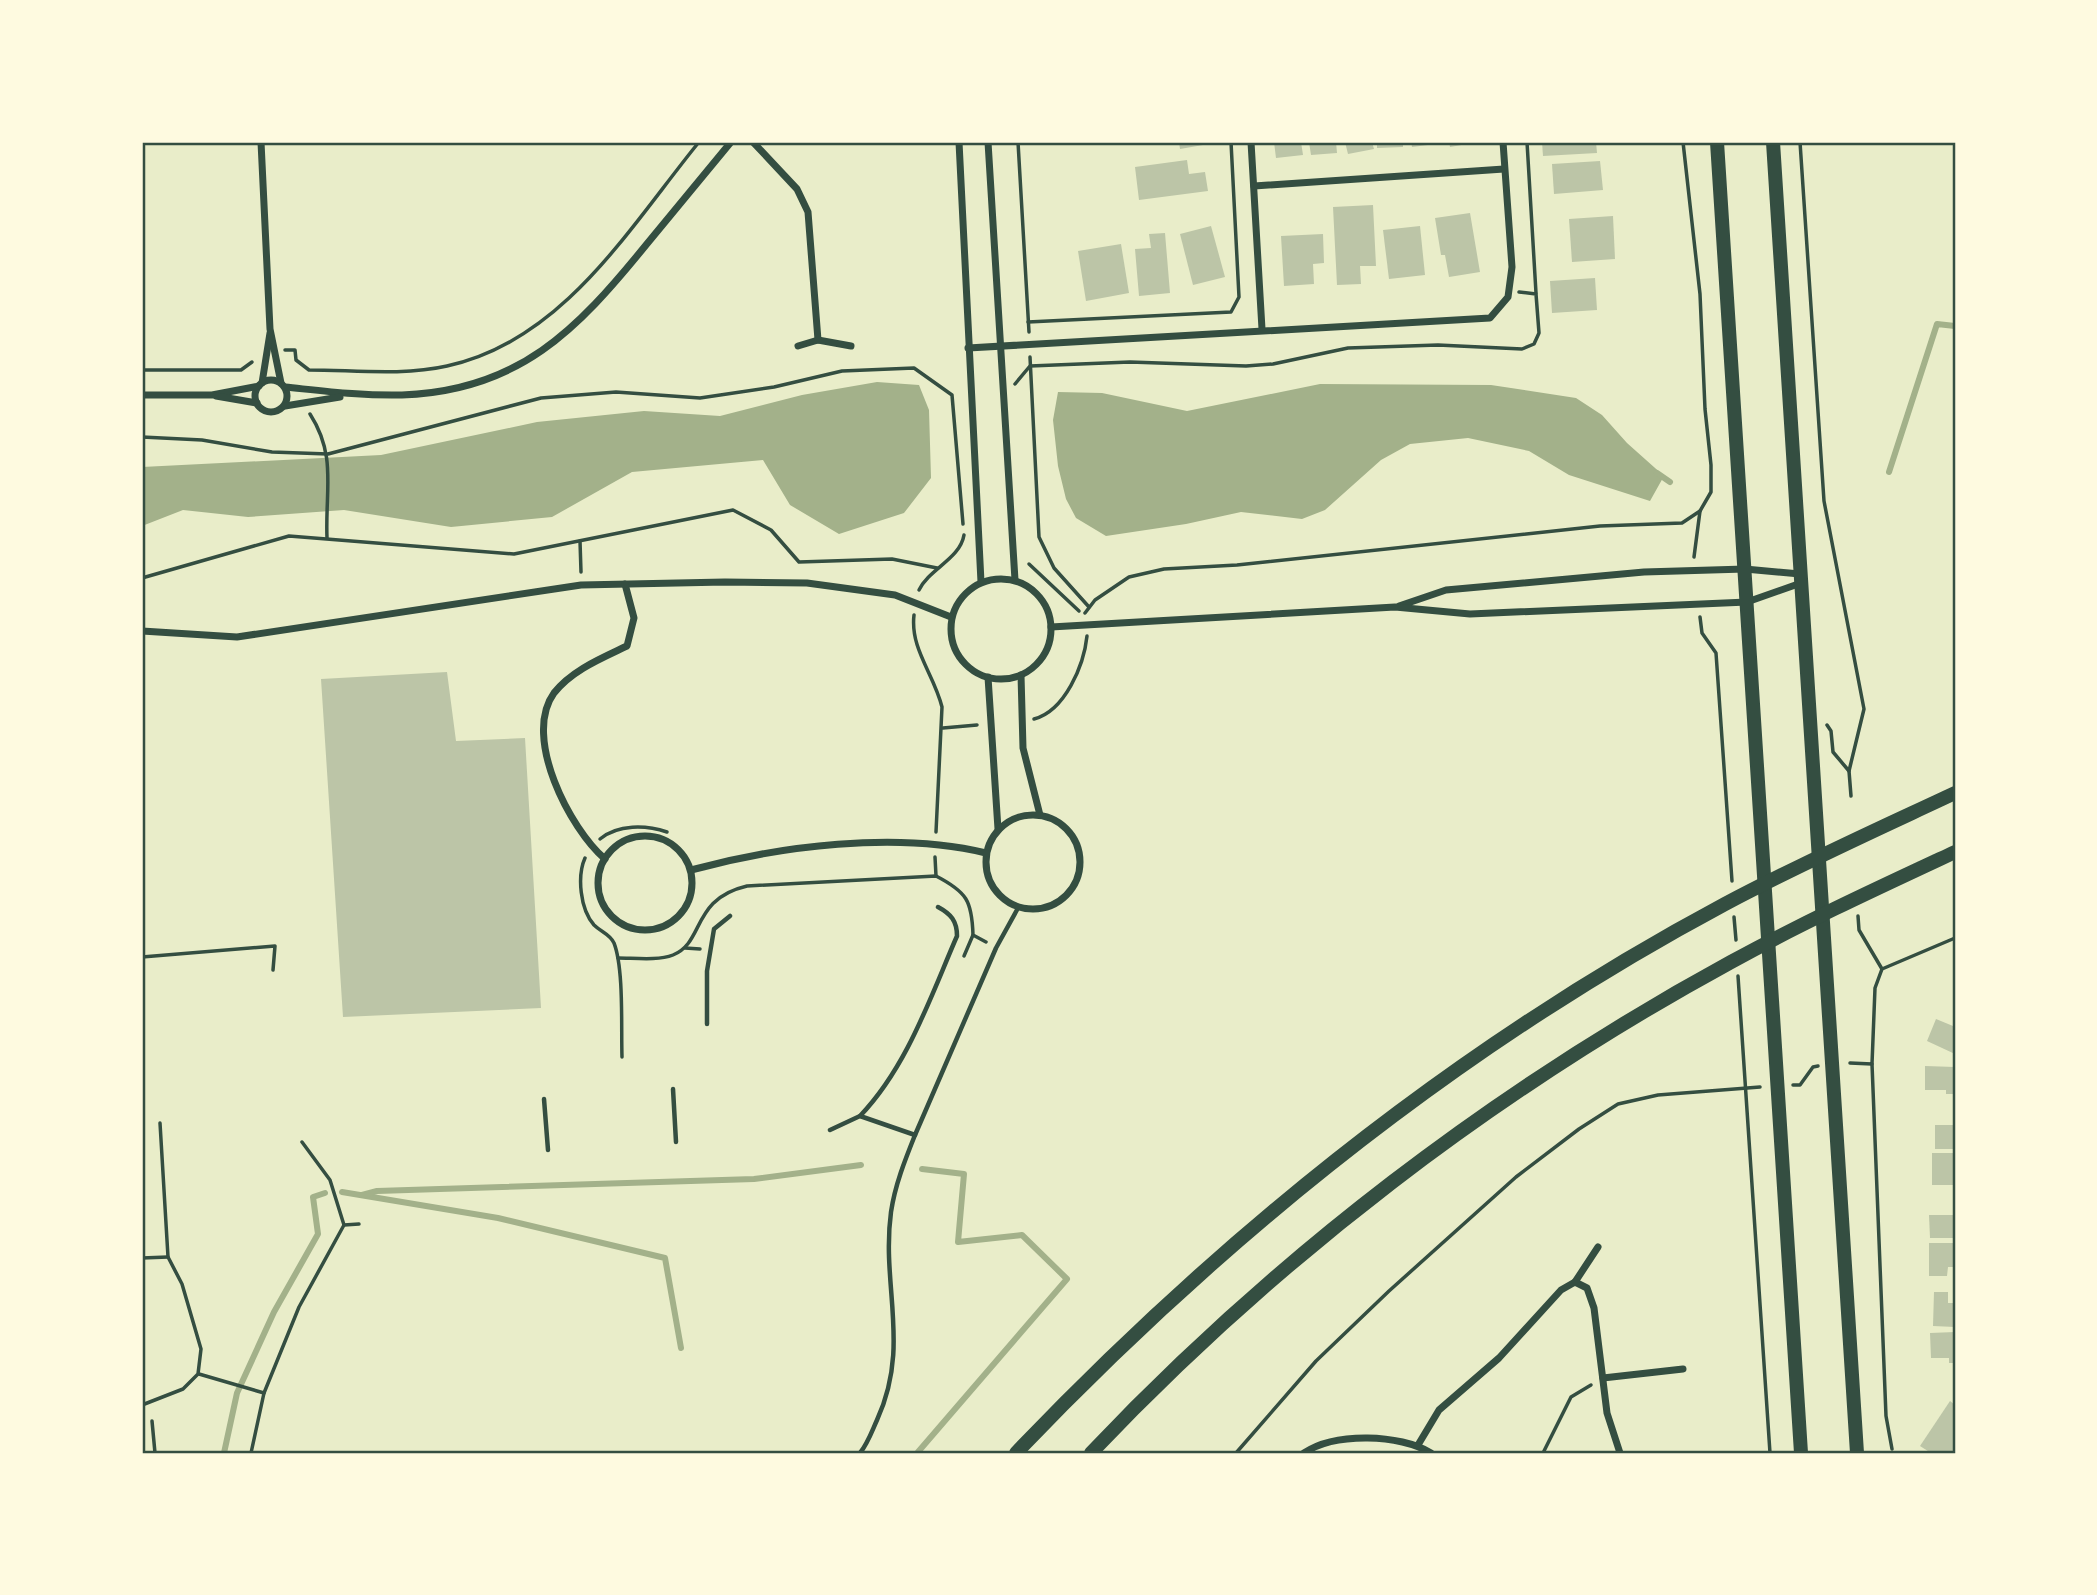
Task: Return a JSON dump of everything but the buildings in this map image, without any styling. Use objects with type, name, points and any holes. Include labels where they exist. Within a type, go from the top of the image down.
[{"type":"main road","points":[[1717,142],[1801,1453]]},
{"type":"main road","points":[[1773,142],[1857,1453]]},
{"type":"main road","points":[[1016,1453],[1144,1324],[1312,1176],[1520,1027],[1863,835],[1955,793]]},
{"type":"main road","points":[[1091,1453],[1265,1286],[1378,1193],[1558,1065],[1735,960],[1955,852]]},
{"type":"street","points":[[261,142],[270,329],[261,384],[255,395],[257,403],[263,410],[272,413],[285,406],[351,395]]},
{"type":"street","points":[[212,395],[272,380],[283,385],[351,395],[403,395],[449,389],[497,374],[537,355],[563,338],[601,300],[731,142]]},
{"type":"street","points":[[754,142],[797,189],[808,212],[818,340]]},
{"type":"street","points":[[959,142],[981,582]]},
{"type":"street","points":[[988,142],[1001,391],[1015,580]]},
{"type":"street","points":[[1251,142],[1262,330]]},
{"type":"street","points":[[968,348],[1490,318],[1508,297],[1512,267],[1503,142]]},
{"type":"street","points":[[1254,186],[1504,169]]},
{"type":"street","points":[[270,329],[288,396],[285,406]]},
{"type":"street","points":[[798,346],[818,340],[851,346]]},
{"type":"street","points":[[142,395],[212,395],[257,403]]},
{"type":"street","points":[[1395,607],[1446,590],[1644,572],[1745,569],[1801,578]]},
{"type":"street","points":[[998,578],[1015,580],[1029,587],[1048,611],[1051,627],[1044,655],[1021,675],[1011,678],[988,677],[965,665],[957,655],[950,630],[951,617],[957,602],[981,582],[998,578]]},
{"type":"street","points":[[1051,627],[1395,607],[1470,614],[1746,602],[1801,578]]},
{"type":"street","points":[[142,631],[237,637],[581,585],[625,584],[807,583],[895,595],[951,617]]},
{"type":"street","points":[[605,859],[594,850],[566,808],[545,757],[544,724],[553,694],[581,669],[627,646],[634,618],[625,584]]},
{"type":"street","points":[[1021,675],[1023,748],[1040,815]]},
{"type":"street","points":[[988,677],[998,829],[986,853],[986,868],[996,893],[1018,908],[1034,910],[1063,900],[1073,888],[1079,874],[1080,858],[1068,830],[1055,820],[1040,815],[1016,818],[998,829]]},
{"type":"street","points":[[631,838],[661,839],[683,856],[691,870],[689,901],[671,922],[649,932],[623,925],[611,916],[602,903],[597,887],[605,859],[620,843],[631,838]]},
{"type":"street","points":[[691,870],[797,847],[881,843],[935,846],[986,853]]},
{"type":"street","points":[[1418,1445],[1439,1410],[1499,1358],[1562,1290],[1575,1282],[1598,1247]]},
{"type":"street","points":[[1575,1282],[1587,1288],[1594,1308],[1607,1413],[1620,1453]]},
{"type":"street","points":[[1603,1378],[1683,1369]]},
{"type":"street","points":[[1304,1453],[1337,1440],[1398,1439],[1418,1445],[1431,1453]]},
{"type":"lane","points":[[830,1130],[860,1116],[884,1091],[898,1067],[957,936],[957,926],[950,913],[939,907]]},
{"type":"lane","points":[[860,1453],[884,1404],[895,1359],[890,1253],[891,1213],[899,1177],[996,947],[1018,908]]},
{"type":"lane","points":[[707,1024],[707,971],[713,929],[730,916]]},
{"type":"lane","points":[[673,1088],[676,1142]]},
{"type":"lane","points":[[544,1099],[548,1150]]},
{"type":"lane","points":[[860,1116],[915,1135]]},
{"type":"path","points":[[276,350],[295,350],[296,360],[309,370],[415,370],[447,366],[491,352],[533,330],[586,281],[699,142]]},
{"type":"path","points":[[1018,142],[1040,537],[1054,568],[1089,607]]},
{"type":"path","points":[[1028,321],[1231,312],[1240,298],[1231,142]]},
{"type":"path","points":[[1001,391],[1015,384],[1030,366],[1130,362],[1217,367],[1273,364],[1348,348],[1438,345],[1522,349],[1529,347],[1538,339],[1527,142]]},
{"type":"path","points":[[1683,142],[1700,294],[1711,465],[1711,492],[1700,511],[1694,571]]},
{"type":"path","points":[[1800,142],[1824,501],[1864,709],[1849,771],[1851,796]]},
{"type":"path","points":[[1509,291],[1536,295]]},
{"type":"path","points":[[142,370],[241,370],[253,361],[253,352],[267,351]]},
{"type":"path","points":[[142,437],[202,440],[272,452],[328,454],[541,398],[616,392],[700,398],[774,387],[842,372],[914,368],[952,395],[971,392]]},
{"type":"path","points":[[308,389],[309,370]]},
{"type":"path","points":[[936,876],[935,846],[942,728],[938,692],[917,649],[913,624],[915,603],[921,586],[964,539],[952,395]]},
{"type":"path","points":[[308,402],[328,454],[327,538]]},
{"type":"path","points":[[142,578],[289,536],[514,554],[733,510],[771,530],[799,562],[892,559],[937,568]]},
{"type":"path","points":[[1083,615],[1095,600],[1129,577],[1164,569],[1237,565],[1600,526],[1682,523],[1700,511]]},
{"type":"path","points":[[580,541],[581,585]]},
{"type":"path","points":[[1021,722],[1043,716],[1064,697],[1085,652],[1088,623],[1083,615],[1039,577],[1029,566],[1027,558]]},
{"type":"path","points":[[1699,604],[1702,632],[1716,653],[1732,884]]},
{"type":"path","points":[[942,728],[992,724]]},
{"type":"path","points":[[622,1058],[618,958],[612,939],[593,924],[583,903],[580,869],[590,847],[612,830],[652,827],[667,832]]},
{"type":"path","points":[[618,958],[671,956],[685,948],[704,912],[729,890],[747,886],[936,876],[959,888],[972,909],[973,935],[996,947]]},
{"type":"path","points":[[1729,908],[1746,1088],[1770,1453]]},
{"type":"path","points":[[1858,916],[1859,930],[1882,969]]},
{"type":"path","points":[[1892,1449],[1886,1416],[1872,1063],[1875,988],[1882,969],[1955,938]]},
{"type":"path","points":[[142,957],[275,946],[273,970]]},
{"type":"path","points":[[1236,1453],[1316,1361],[1389,1291],[1516,1177],[1579,1129],[1618,1104],[1658,1095],[1800,1085],[1813,1067],[1872,1063]]},
{"type":"path","points":[[142,1405],[183,1389],[198,1374],[201,1349],[194,1317],[168,1258],[160,1123]]},
{"type":"path","points":[[251,1453],[264,1393],[299,1307],[344,1224],[330,1180],[302,1142]]},
{"type":"path","points":[[344,1224],[359,1224]]},
{"type":"path","points":[[142,1258],[168,1258]]},
{"type":"path","points":[[198,1374],[264,1393]]},
{"type":"path","points":[[1543,1453],[1571,1397],[1603,1378]]},
{"type":"path","points":[[152,1421],[155,1453]]},
{"type":"shaded area","points":[[877,382],[919,385],[929,410],[931,478],[904,513],[839,534],[790,505],[763,460],[632,472],[552,517],[451,527],[344,510],[248,517],[183,510],[142,526],[142,467],[381,455],[537,422],[644,411],[720,416],[802,395]]},
{"type":"shaded area","points":[[1320,384],[1491,385],[1576,398],[1602,415],[1627,443],[1664,476],[1650,501],[1569,475],[1529,451],[1468,438],[1410,444],[1381,460],[1325,510],[1302,519],[1241,512],[1186,524],[1106,536],[1076,518],[1066,499],[1058,466],[1053,420],[1058,392],[1102,393],[1187,411]]},
{"type":"waterway","points":[[1889,472],[1937,324],[1955,326]]},
{"type":"waterway","points":[[1657,473],[1670,482]]},
{"type":"waterway","points":[[362,1195],[377,1191],[754,1179],[861,1165]]},
{"type":"waterway","points":[[918,1452],[1067,1279],[1022,1235],[958,1242],[964,1174],[922,1169]]},
{"type":"waterway","points":[[342,1192],[498,1218],[665,1258],[681,1348]]},
{"type":"waterway","points":[[224,1453],[237,1393],[274,1312],[318,1234],[313,1197],[325,1193]]}]
